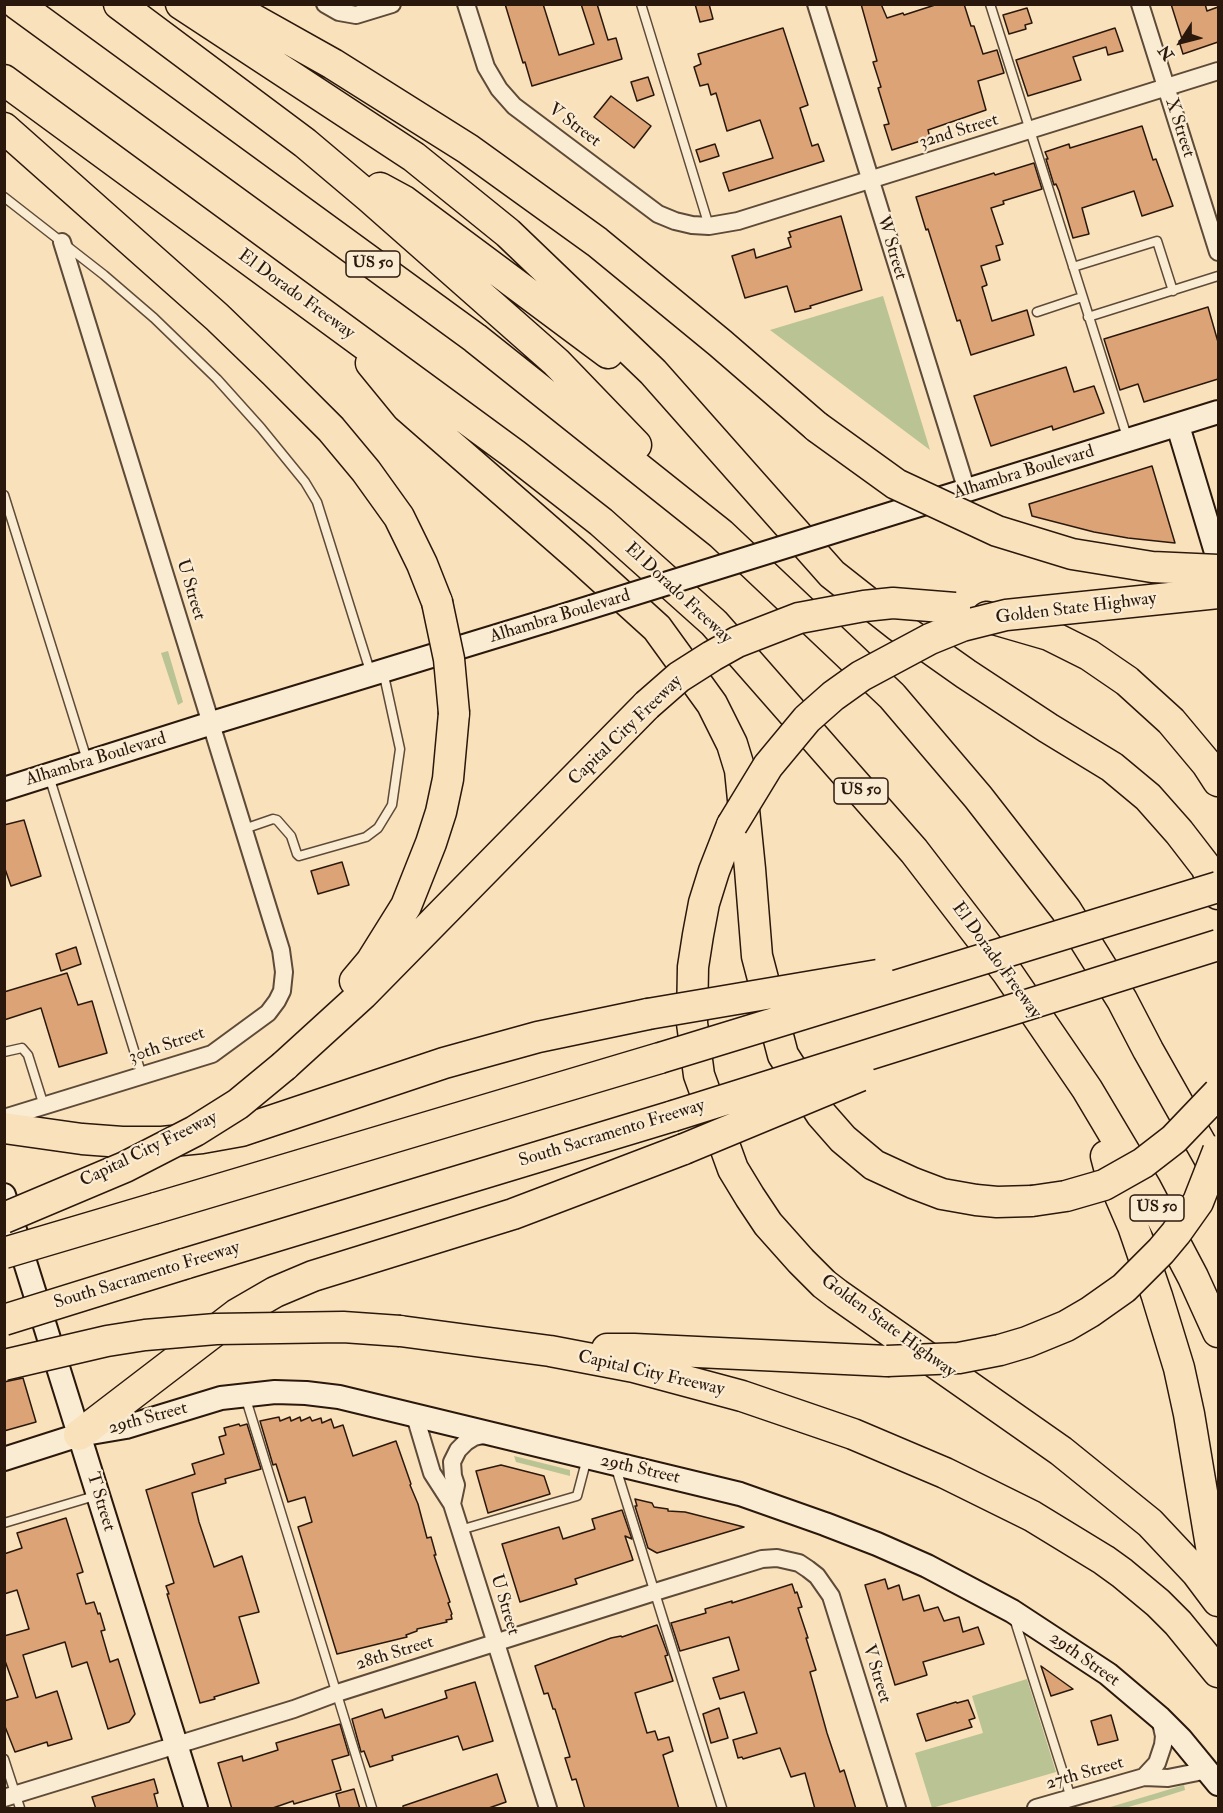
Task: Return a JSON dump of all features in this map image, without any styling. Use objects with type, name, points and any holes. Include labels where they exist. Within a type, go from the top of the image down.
[{"type":"highway","name":"US 50","points":[[17,4],[475,338],[721,534],[892,696],[978,797],[1060,902],[1122,1000],[1218,1174]]},
{"type":"highway","points":[[118,4],[304,143],[369,197],[556,362],[721,534]]},
{"type":"highway","points":[[226,4],[333,64],[468,148],[597,242],[720,343],[817,427],[896,484],[997,531],[1072,554],[1152,567],[1218,570]]},
{"type":"highway","points":[[188,9],[414,157],[507,233],[653,372],[832,574],[898,626],[966,674],[1112,767],[1148,797],[1179,832],[1206,867],[1218,894]]},
{"type":"highway","name":"El Dorado Freeway","points":[[4,80],[514,454],[601,522],[714,623],[914,851],[1006,972],[1087,1089],[1146,1188],[1193,1277],[1218,1332]]},
{"type":"highway","points":[[4,128],[217,317],[331,429],[366,471],[399,517],[422,564],[437,602],[449,659],[454,713],[448,779],[431,843],[405,906],[370,962],[284,1066]]},
{"type":"highway","points":[[304,143],[404,201],[599,345],[732,461]]},
{"type":"highway","points":[[345,330],[407,407],[657,628],[712,705],[732,744],[740,770],[757,956],[783,1054],[821,1114],[843,1139],[874,1165],[942,1194],[997,1202],[1032,1201],[1066,1196],[1104,1185],[1143,1163],[1174,1139],[1218,1093]]},
{"type":"highway","name":"Golden State Highway","points":[[1218,593],[1006,615],[962,626],[895,657],[861,676],[833,696],[807,719],[768,766],[732,825],[704,903],[693,967],[692,1023],[699,1075],[733,1169],[768,1224],[801,1261],[824,1284],[847,1301],[1061,1450],[1150,1523],[1197,1573],[1218,1601]]},
{"type":"highway","name":"Capital City Freeway","points":[[4,1218],[124,1167],[195,1131],[238,1104],[284,1066],[363,994],[647,705],[679,678],[712,656],[737,642],[799,618],[854,607],[893,603],[955,608],[1049,635],[1089,655],[1150,700],[1171,721],[1207,764],[1218,781]]},
{"type":"highway","points":[[4,1253],[660,1058],[1218,887]]},
{"type":"highway","name":"South Sacramento Freeway","points":[[4,1320],[673,1116],[1218,945]]},
{"type":"highway","points":[[4,1128],[122,1142],[162,1142],[202,1138],[241,1131],[444,1063],[538,1037],[648,1014],[1005,953]]},
{"type":"highway","points":[[1122,1000],[1218,1134]]},
{"type":"highway","points":[[79,1435],[237,1314],[275,1292],[314,1276],[513,1214],[684,1149],[1029,1005]]},
{"type":"highway","points":[[1087,1089],[1111,1175],[1154,1286],[1179,1368],[1189,1414],[1218,1588]]},
{"type":"highway","points":[[550,1351],[634,1349],[887,1361],[959,1358],[1027,1342],[1066,1326],[1090,1312],[1124,1288],[1161,1251],[1198,1202],[1218,1151]]},
{"type":"highway","name":"Capital City Freeway","points":[[4,1365],[107,1341],[145,1335],[216,1329],[344,1327],[400,1331],[550,1351],[633,1367],[742,1396],[853,1434],[945,1473],[1013,1506],[1104,1560],[1131,1580],[1178,1623],[1218,1672]]},
{"type":"main road","name":"Alhambra Boulevard","points":[[4,789],[1218,412]]},
{"type":"main road","points":[[1178,426],[1213,524],[1218,559]]},
{"type":"main road","name":"T Street","points":[[4,1195],[196,1809]]},
{"type":"main road","name":"29th Street","points":[[4,1459],[79,1435],[126,1427],[221,1398],[275,1392],[306,1393],[339,1397],[740,1494],[825,1524],[927,1566],[1012,1611],[1108,1674],[1160,1718],[1213,1777]]},
{"type":"street","points":[[325,4],[339,12],[356,15],[392,4]]},
{"type":"street","name":"V Street","points":[[466,4],[486,68],[499,89],[514,106],[658,214],[683,223],[710,226]]},
{"type":"street","name":"W Street","points":[[816,4],[967,491]]},
{"type":"street","name":"X Street","points":[[1140,4],[1218,252]]},
{"type":"street","name":"32nd Street","points":[[710,226],[738,220],[1218,71]]},
{"type":"street","name":"U Street","points":[[62,242],[281,950]]},
{"type":"street","name":"30th Street","points":[[4,1118],[212,1054],[268,1012],[277,1001],[282,991],[284,972],[281,950]]},
{"type":"street","name":"U Street","points":[[415,1416],[432,1473],[452,1504],[548,1809]]},
{"type":"street","points":[[452,1504],[456,1485],[452,1462],[458,1450],[474,1437],[489,1434]]},
{"type":"street","name":"28th Street","points":[[13,1801],[176,1745],[655,1592],[770,1558],[799,1563]]},
{"type":"street","name":"V Street","points":[[799,1563],[817,1576],[831,1596],[897,1809]]},
{"type":"street","name":"27th Street","points":[[1144,1777],[1158,1762],[1163,1745],[1164,1736],[1160,1718]]},
{"type":"street","name":"27th Street","points":[[1036,1809],[1144,1777],[1213,1777]]},
{"type":"lane","points":[[641,4],[710,226]]},
{"type":"lane","points":[[990,4],[1128,441]]},
{"type":"lane","points":[[4,197],[104,275],[154,318],[217,379],[305,482],[317,502],[377,673],[400,749],[392,805],[378,828],[366,837],[299,856],[291,836],[277,820],[273,819],[244,829]]},
{"type":"lane","points":[[1073,267],[1157,241],[1173,291]]},
{"type":"lane","points":[[1088,317],[1218,276]]},
{"type":"lane","points":[[1037,312],[1082,297]]},
{"type":"lane","points":[[4,495],[88,763]]},
{"type":"lane","points":[[49,775],[142,1076]]},
{"type":"lane","points":[[4,1052],[22,1048],[28,1055],[44,1106]]},
{"type":"lane","points":[[245,1395],[372,1809]]},
{"type":"lane","points":[[460,1530],[577,1496],[587,1458]]},
{"type":"lane","points":[[614,1464],[722,1809]]},
{"type":"lane","points":[[4,1523],[98,1495]]},
{"type":"lane","points":[[1012,1611],[1071,1798]]},
{"type":"lane","points":[[4,1759],[13,1801]]},
{"type":"green space","points":[[883,296],[930,450],[770,330]]},
{"type":"green space","points":[[168,651],[183,702],[178,705],[161,653]]},
{"type":"green space","points":[[514,1456],[570,1470],[570,1476],[516,1462]]},
{"type":"green space","points":[[1027,1679],[1056,1772],[932,1808],[915,1753],[983,1733],[972,1696]]},
{"type":"green space","points":[[1184,1785],[1185,1790],[1160,1798],[1125,1808],[1107,1808]]},
{"type":"building","points":[[505,4],[543,4],[559,55],[594,44],[581,4],[597,4],[608,40],[616,38],[622,59],[532,86]]},
{"type":"building","points":[[695,4],[709,4],[713,19],[700,22]]},
{"type":"building","points":[[861,4],[881,4],[887,18],[938,4],[964,4],[983,54],[997,50],[1004,73],[978,81],[986,110],[928,130],[930,138],[892,150],[884,125],[889,124],[873,62],[877,61]]},
{"type":"building","points":[[1171,4],[1205,4],[1207,11],[1218,7],[1218,42],[1183,54],[1179,41],[1182,39]]},
{"type":"building","points":[[1027,8],[1032,23],[1025,25],[1026,29],[1009,34],[1003,15]]},
{"type":"building","points":[[783,28],[808,105],[800,108],[812,146],[818,144],[824,161],[729,191],[723,173],[773,158],[760,120],[727,131],[716,93],[711,95],[708,84],[700,86],[694,67],[701,64],[698,54]]},
{"type":"building","points":[[1115,28],[1123,51],[1108,55],[1106,47],[1073,57],[1081,80],[1028,96],[1016,60]]},
{"type":"building","points":[[648,77],[654,95],[637,101],[631,82]]},
{"type":"building","points":[[611,96],[651,126],[634,148],[594,117]]},
{"type":"building","points":[[1142,126],[1153,160],[1156,159],[1173,206],[1142,216],[1134,191],[1082,208],[1089,234],[1073,238],[1045,152],[1069,144],[1070,148]]},
{"type":"building","points":[[715,144],[719,156],[700,162],[696,150]]},
{"type":"building","points":[[1034,163],[1042,189],[1003,201],[1004,204],[991,208],[1003,244],[996,246],[1000,260],[981,266],[987,285],[982,287],[992,321],[1027,310],[1034,335],[971,355],[960,320],[957,321],[916,197]]},
{"type":"building","points":[[841,216],[862,290],[795,312],[787,286],[745,298],[732,256],[754,249],[756,258],[791,247],[789,232]]},
{"type":"building","points":[[1208,307],[1218,342],[1218,379],[1144,402],[1138,384],[1120,390],[1104,339]]},
{"type":"building","points":[[1066,367],[1074,392],[1094,386],[1104,413],[1053,430],[1052,426],[991,446],[974,396]]},
{"type":"building","points":[[1152,466],[1175,543],[1094,532],[1032,516],[1029,504]]},
{"type":"building","points":[[24,820],[41,876],[11,886],[4,866],[4,825]]},
{"type":"building","points":[[342,862],[349,885],[318,894],[311,871]]},
{"type":"building","points":[[76,947],[81,964],[61,971],[56,954]]},
{"type":"building","points":[[67,973],[78,1005],[92,1001],[107,1053],[59,1067],[41,1008],[4,1020],[4,992]]},
{"type":"building","points":[[23,1378],[36,1422],[4,1431],[4,1382]]},
{"type":"building","points":[[279,1417],[280,1421],[290,1417],[291,1421],[300,1417],[301,1421],[310,1417],[312,1421],[321,1418],[322,1423],[331,1419],[334,1428],[343,1425],[353,1456],[396,1441],[427,1538],[431,1537],[436,1555],[434,1555],[450,1602],[448,1603],[452,1619],[417,1629],[406,1635],[407,1637],[337,1654],[298,1527],[312,1522],[305,1497],[288,1502],[276,1464],[273,1465],[260,1421]]},
{"type":"building","points":[[239,1424],[240,1426],[247,1424],[261,1469],[225,1479],[226,1483],[192,1493],[214,1567],[242,1556],[259,1612],[239,1617],[259,1683],[200,1703],[167,1594],[169,1594],[166,1586],[174,1583],[146,1490],[195,1474],[192,1464],[224,1454],[219,1437],[226,1435],[224,1428]]},
{"type":"building","points":[[501,1465],[544,1476],[550,1494],[488,1513],[476,1471]]},
{"type":"building","points":[[635,1499],[652,1503],[654,1507],[668,1509],[668,1511],[685,1512],[744,1527],[657,1553],[648,1548]]},
{"type":"building","points":[[622,1510],[632,1539],[625,1536],[633,1560],[575,1579],[577,1584],[520,1602],[502,1544],[559,1527],[563,1539],[595,1529],[592,1519]]},
{"type":"building","points":[[66,1518],[83,1572],[77,1574],[86,1604],[94,1602],[98,1614],[100,1613],[105,1630],[101,1631],[110,1662],[118,1659],[135,1714],[129,1722],[108,1729],[87,1662],[72,1667],[65,1642],[23,1655],[36,1698],[57,1691],[72,1739],[48,1746],[47,1742],[15,1752],[4,1724],[4,1701],[18,1697],[4,1658],[4,1636],[29,1629],[17,1590],[4,1594],[4,1554],[22,1548],[17,1533]]},
{"type":"building","points":[[885,1579],[888,1589],[899,1585],[903,1600],[919,1595],[924,1611],[938,1607],[944,1621],[959,1617],[963,1632],[978,1627],[984,1644],[923,1662],[927,1675],[895,1685],[865,1585]]},
{"type":"building","points":[[792,1584],[802,1607],[798,1608],[816,1670],[810,1672],[827,1733],[840,1772],[844,1770],[856,1809],[815,1809],[805,1773],[791,1777],[780,1748],[743,1759],[738,1758],[733,1740],[757,1733],[744,1692],[720,1699],[713,1678],[739,1670],[729,1637],[680,1651],[671,1623],[706,1613],[705,1609]]},
{"type":"building","points":[[657,1625],[668,1655],[665,1656],[673,1681],[635,1693],[647,1733],[655,1731],[658,1740],[669,1737],[673,1751],[663,1755],[679,1809],[585,1809],[576,1779],[572,1780],[565,1758],[570,1757],[555,1709],[553,1709],[548,1693],[544,1694],[535,1666],[611,1638],[622,1637]]},
{"type":"building","points":[[1041,1666],[1073,1689],[1051,1696]]},
{"type":"building","points":[[475,1682],[493,1741],[463,1750],[458,1736],[392,1756],[393,1760],[370,1767],[364,1751],[361,1752],[352,1719],[382,1709],[385,1718],[447,1698],[445,1691]]},
{"type":"building","points":[[968,1700],[975,1718],[969,1720],[972,1727],[926,1741],[917,1714]]},
{"type":"building","points":[[719,1708],[728,1738],[711,1743],[703,1714]]},
{"type":"building","points":[[1111,1715],[1118,1740],[1098,1745],[1091,1721]]},
{"type":"building","points":[[340,1724],[349,1755],[332,1760],[341,1790],[270,1809],[232,1809],[218,1763],[242,1756],[243,1761],[278,1750],[276,1743]]},
{"type":"building","points":[[497,1774],[506,1802],[486,1809],[403,1809],[403,1806]]},
{"type":"building","points":[[154,1779],[158,1793],[154,1794],[158,1809],[96,1809],[92,1797]]},
{"type":"building","points":[[354,1789],[360,1809],[340,1809],[336,1794]]}]
